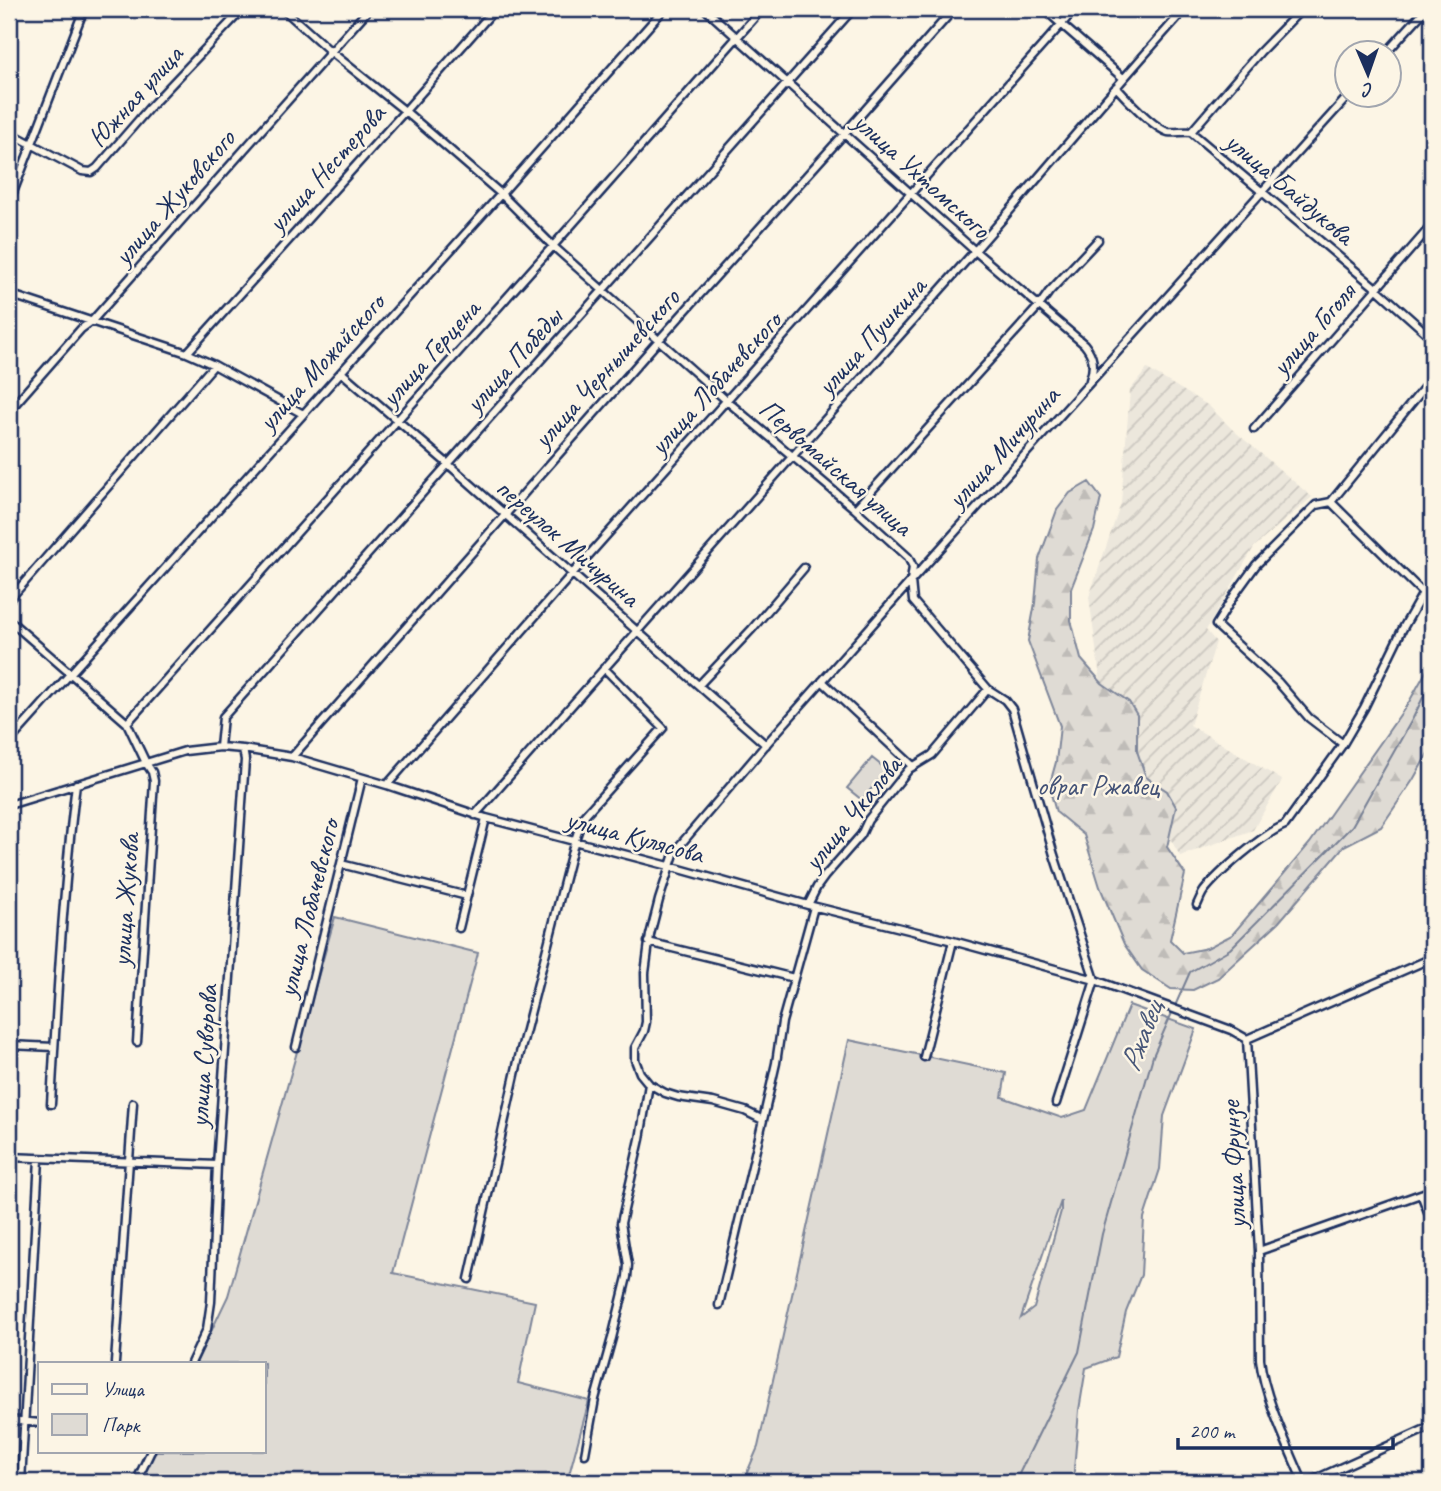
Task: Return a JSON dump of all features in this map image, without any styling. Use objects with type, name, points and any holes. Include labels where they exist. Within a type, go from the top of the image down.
[{"type":"main road","points":[[1426,9],[1432,15]]},
{"type":"street","points":[[9,203],[84,9]]},
{"type":"street","name":"Южная улица","points":[[9,132],[82,171],[91,172],[243,9]]},
{"type":"street","name":"Первомайская улица","points":[[283,9],[501,194],[553,246],[908,557],[913,567],[913,601],[988,689],[1005,699],[1012,709],[1095,981]]},
{"type":"street","name":"улица Жуковского","points":[[9,411],[369,9]]},
{"type":"street","name":"улица Нестерова","points":[[187,353],[495,9]]},
{"type":"street","name":"улица Можайского","points":[[9,742],[664,9]]},
{"type":"street","name":"улица Ухтомского","points":[[705,9],[1089,350],[1094,365],[1090,382]]},
{"type":"street","name":"улица Герцена","points":[[127,723],[762,9]]},
{"type":"street","name":"улица Победы","points":[[220,747],[223,717],[853,9]]},
{"type":"street","name":"улица Чернышевского","points":[[292,757],[954,9]]},
{"type":"street","points":[[1044,9],[1123,78]]},
{"type":"street","name":"улица Лобачевского","points":[[387,785],[1075,9]]},
{"type":"street","name":"улица Пушкина","points":[[475,815],[975,251],[1185,9]]},
{"type":"street","points":[[1191,132],[1260,52],[1302,9]]},
{"type":"street","points":[[1400,38],[1426,9]]},
{"type":"street","name":"улица Байдукова","points":[[1116,87],[1142,113],[1167,132],[1191,132],[1432,338]]},
{"type":"street","name":"улица Мичурина","points":[[649,1084],[640,1073],[635,1060],[635,1048],[646,1022],[645,973],[648,942],[675,851],[911,580],[1338,108]]},
{"type":"street","name":"улица Гоголя","points":[[1255,429],[1432,225]]},
{"type":"street","points":[[855,509],[1098,240]]},
{"type":"street","points":[[9,294],[187,353],[303,414]]},
{"type":"street","points":[[9,600],[214,365]]},
{"type":"street","name":"переулок Мичурина","points":[[341,372],[766,745]]},
{"type":"street","points":[[1343,744],[1309,718],[1278,682],[1216,625],[1256,565],[1316,505],[1331,502],[1432,378]]},
{"type":"street","points":[[1197,905],[1203,892],[1227,868],[1273,830],[1285,825],[1343,744],[1423,593],[1331,502]]},
{"type":"street","points":[[699,685],[804,568]]},
{"type":"street","points":[[9,620],[127,723]]},
{"type":"street","points":[[469,1279],[519,1057],[583,817],[663,729],[604,668]]},
{"type":"street","points":[[822,681],[914,766]]},
{"type":"street","name":"улица Чкалова","points":[[719,1305],[764,1120],[782,1022],[817,887],[861,835],[868,820],[909,769],[932,755],[988,689]]},
{"type":"street","name":"улица Жукова","points":[[127,723],[154,781],[136,1042]]},
{"type":"street","name":"улица Кулясова","points":[[9,805],[185,751],[220,747],[292,757],[574,843],[953,941],[1095,981],[1231,1030],[1247,1039]]},
{"type":"street","name":"улица Суворова","points":[[191,1362],[207,1329],[211,1302],[217,1165],[245,760],[243,749]]},
{"type":"street","name":"улица Лобачевского","points":[[296,1047],[362,778]]},
{"type":"street","points":[[51,1104],[64,890],[76,784]]},
{"type":"street","points":[[459,928],[486,818]]},
{"type":"street","points":[[341,864],[467,896]]},
{"type":"street","points":[[924,1057],[953,941]]},
{"type":"street","points":[[648,942],[794,978]]},
{"type":"street","points":[[1247,1039],[1432,958]]},
{"type":"street","points":[[1056,1103],[1095,981]]},
{"type":"street","name":"улица Фрунзе","points":[[1247,1039],[1259,1251],[1261,1374],[1303,1482]]},
{"type":"street","points":[[9,1045],[54,1047]]},
{"type":"street","points":[[584,1454],[595,1399],[627,1277],[628,1265],[621,1223],[649,1084],[665,1093],[734,1108],[764,1120]]},
{"type":"street","points":[[115,1362],[132,1103]]},
{"type":"street","points":[[9,1157],[217,1165]]},
{"type":"street","points":[[21,1482],[39,1158]]},
{"type":"street","points":[[1259,1251],[1432,1190]]},
{"type":"street","points":[[1421,1195],[1432,1222]]},
{"type":"street","points":[[9,1420],[38,1423]]},
{"type":"street","points":[[1309,1482],[1432,1426]]},
{"type":"street","points":[[136,1482],[151,1452]]},
{"type":"shaded area","points":[[1147,369],[1209,406],[1312,497],[1254,547],[1206,630],[1216,642],[1190,725],[1282,780],[1253,830],[1180,856],[1138,781],[1101,685],[1089,597],[1121,503],[1130,390]]},
{"type":"green space","name":"овраг Ржавец","points":[[1089,482],[1101,498],[1094,530],[1071,589],[1071,620],[1081,659],[1102,683],[1129,702],[1137,715],[1137,751],[1146,777],[1167,791],[1176,807],[1167,847],[1185,874],[1170,940],[1183,953],[1207,948],[1232,935],[1310,843],[1409,702],[1432,661],[1432,746],[1381,827],[1344,846],[1279,922],[1218,978],[1193,990],[1171,989],[1142,970],[1124,944],[1100,887],[1084,835],[1056,812],[1049,787],[1056,762],[1060,726],[1028,641],[1039,559],[1057,510],[1070,493]]},
{"type":"green space","points":[[872,758],[887,770],[862,800],[847,788]]},
{"type":"green space","points":[[335,917],[478,953],[393,1273],[535,1302],[518,1383],[589,1401],[567,1482],[140,1482],[155,1452],[266,1452],[266,1362],[196,1362],[228,1296]]},
{"type":"green space","points":[[1129,1005],[1196,1029],[1164,1116],[1160,1169],[1144,1218],[1141,1275],[1126,1312],[1116,1357],[1086,1368],[1079,1410],[1073,1482],[743,1482],[758,1447],[849,1040],[1006,1073],[1002,1097],[1062,1118],[1086,1110]],"holes":[[[1061,1201],[1061,1211],[1034,1308],[1021,1318]]]},
{"type":"waterway","name":"Ржавец","points":[[1015,1482],[1079,1352],[1102,1234],[1153,1056],[1190,972],[1230,949],[1352,826],[1432,679]]}]
